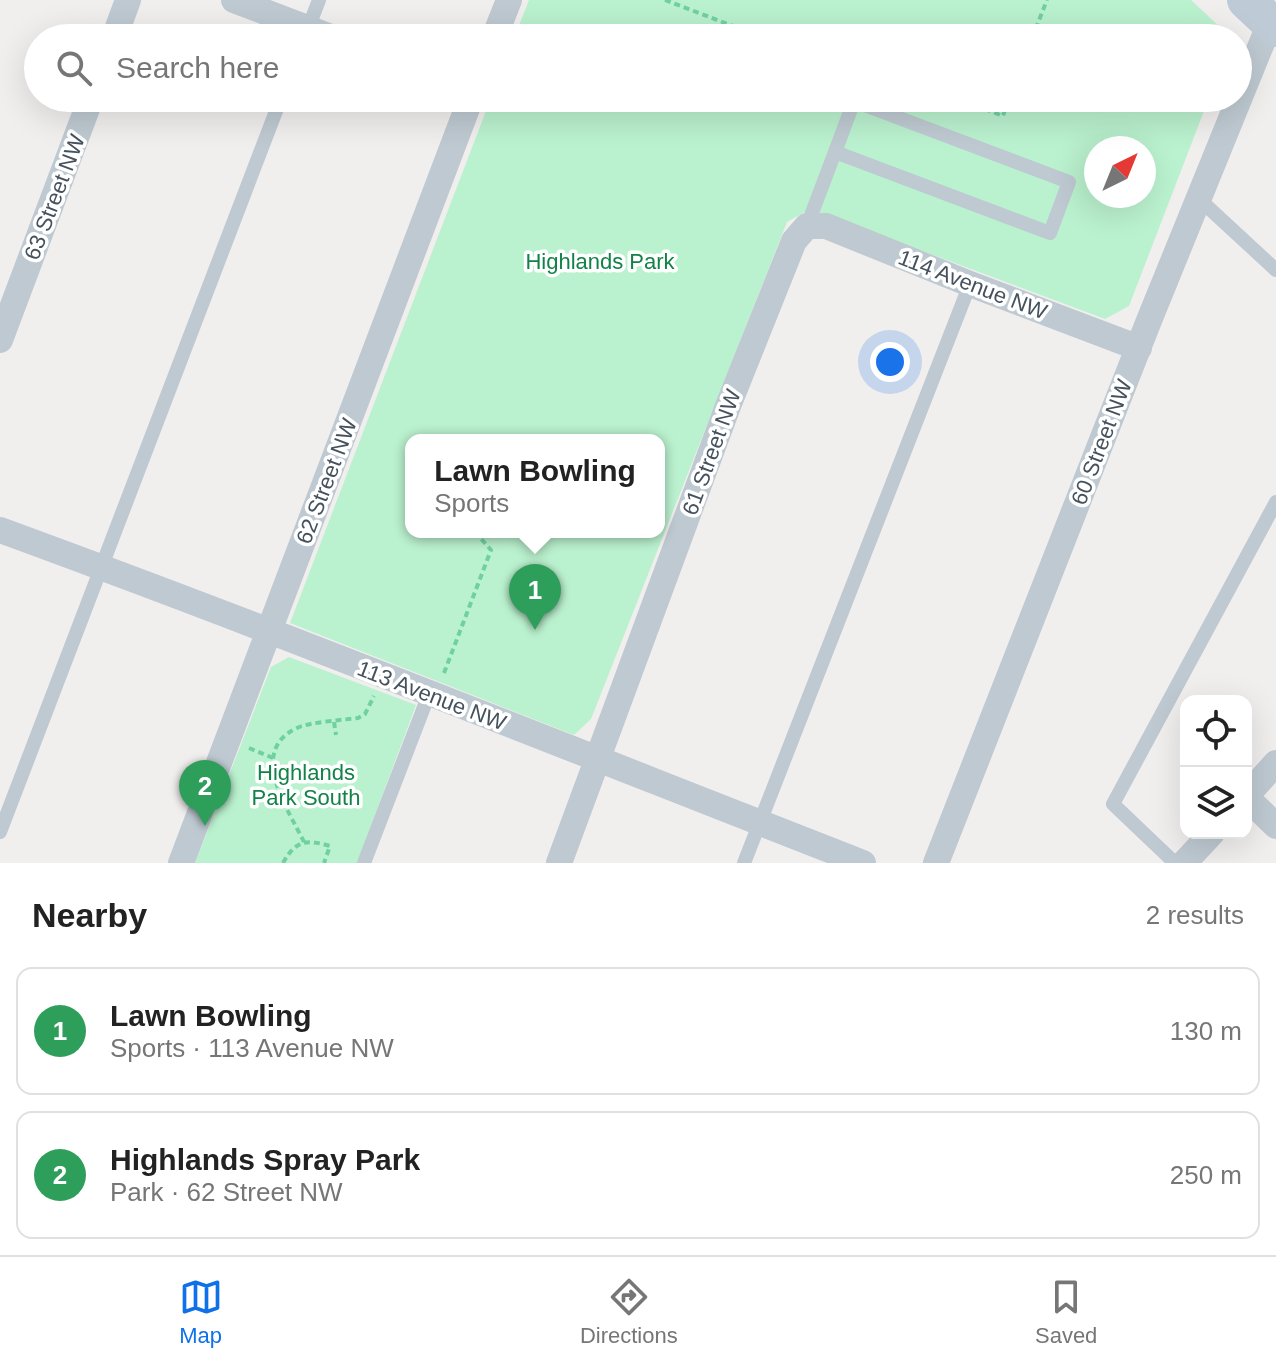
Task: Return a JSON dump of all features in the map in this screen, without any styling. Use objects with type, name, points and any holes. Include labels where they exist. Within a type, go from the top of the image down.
[{"type":"street","points":[[119,24],[128,0]]},
{"type":"street","points":[[234,0],[286,24]]},
{"type":"street","points":[[500,24],[509,0]]},
{"type":"street","name":"60 Street NW","points":[[1252,41],[1262,12]]},
{"type":"street","name":"63 Street NW","points":[[0,340],[86,112]]},
{"type":"street","name":"62 Street NW","points":[[181,863],[466,112]]},
{"type":"street","name":"60 Street NW","points":[[936,863],[1198,198],[1228,112]]},
{"type":"street","name":"114 Avenue NW","points":[[807,226],[826,226],[1139,348]]},
{"type":"street","name":"61 Street NW","points":[[559,863],[728,406],[794,241],[807,226]]},
{"type":"street","name":"113 Avenue NW","points":[[0,530],[268,632],[436,684],[598,760],[863,863]]},
{"type":"street","points":[[1252,790],[1276,763]]},
{"type":"street","points":[[1252,803],[1276,826]]},
{"type":"street","points":[[1184,863],[1206,839]]},
{"type":"lane","points":[[310,24],[319,0]]},
{"type":"lane","points":[[0,832],[276,112]]},
{"type":"lane","points":[[807,226],[850,112]]},
{"type":"lane","points":[[835,152],[1050,233],[1069,182],[883,112]]},
{"type":"lane","points":[[1198,198],[1276,270]]},
{"type":"lane","points":[[744,863],[970,284]]},
{"type":"lane","points":[[1175,863],[1113,804],[1276,502]]},
{"type":"lane","points":[[364,863],[436,684]]},
{"type":"path","points":[[665,0],[727,24]]},
{"type":"path","points":[[1038,24],[1047,0]]},
{"type":"path","points":[[436,684],[491,550],[480,538]]},
{"type":"path","points":[[304,842],[272,774],[276,748],[283,738],[298,727],[358,718],[365,714],[376,690]]},
{"type":"path","points":[[334,722],[336,735]]},
{"type":"path","points":[[283,863],[289,853],[304,842],[311,841],[330,846],[324,863]]},
{"type":"green space","points":[[529,0],[1191,0],[1217,24],[520,24]]},
{"type":"green space","name":"Highlands Park","points":[[486,112],[1204,112],[1129,306],[1105,319],[810,209],[787,222],[665,531],[665,434],[405,434],[405,538],[662,538],[591,719],[574,735],[290,623]]},
{"type":"green space","name":"Highlands Park South","points":[[289,657],[416,705],[357,863],[195,863],[271,667]]},
{"type":"place","name":"Lawn Bowling","points":[[535,630]]},
{"type":"place","name":"Highlands Spray Park","points":[[205,826]]}]
